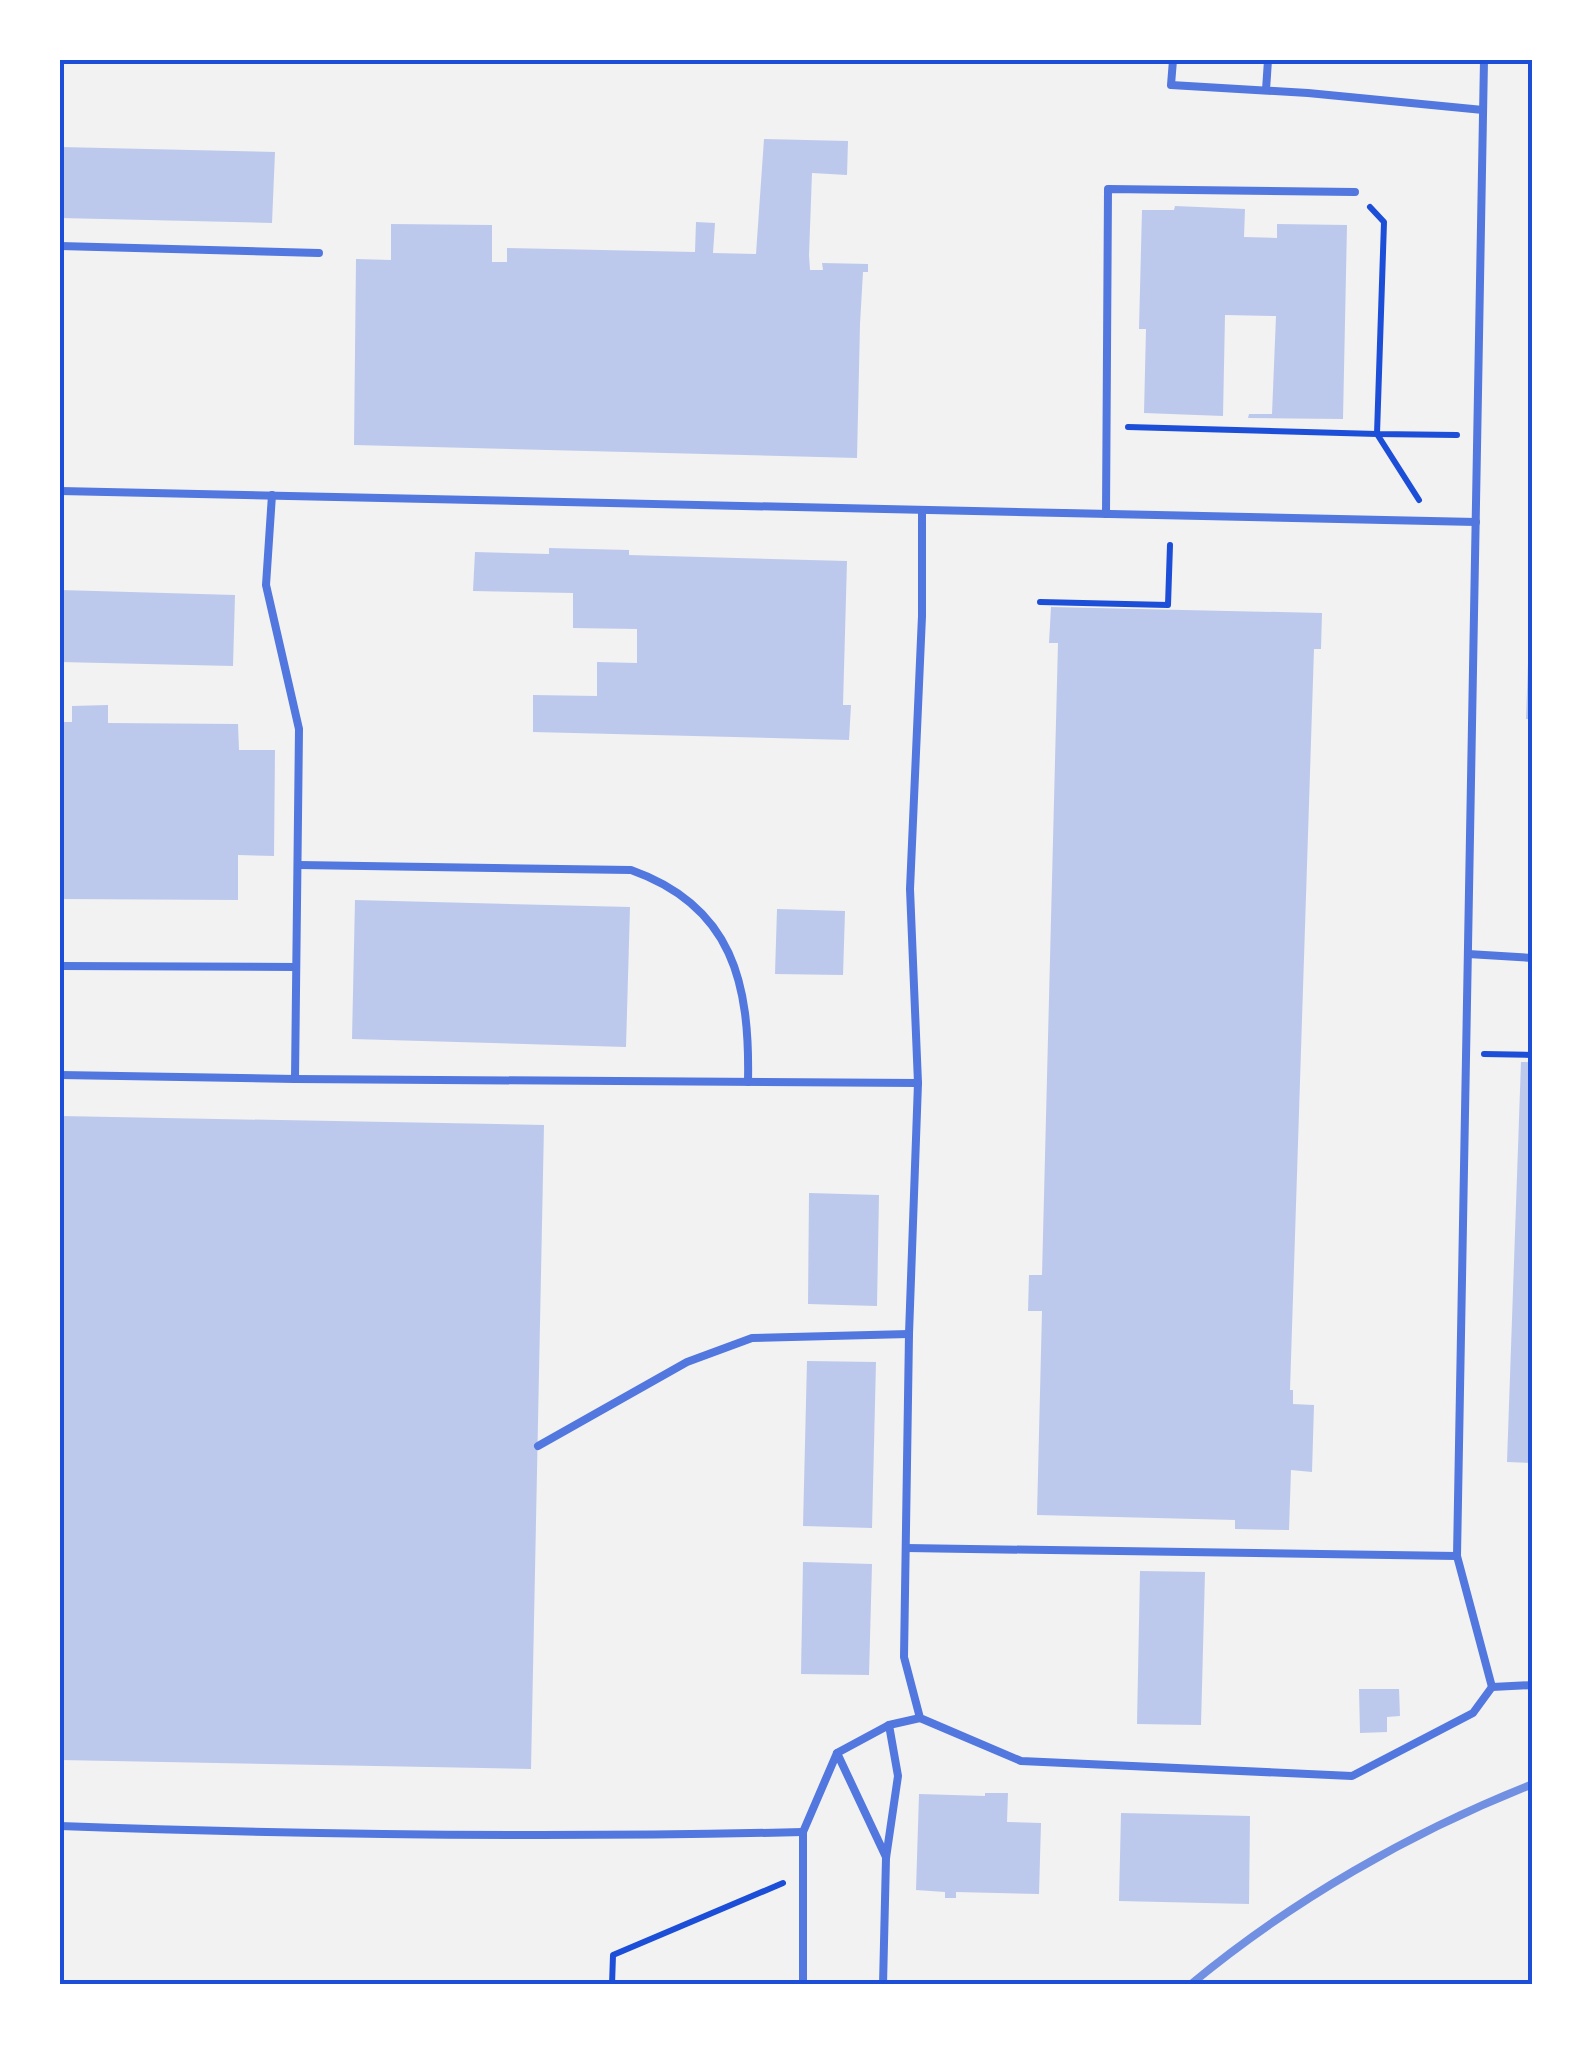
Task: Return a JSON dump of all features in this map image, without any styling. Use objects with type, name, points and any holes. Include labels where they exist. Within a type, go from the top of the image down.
[{"type":"lane","points":[[1173,60],[1171,85],[1483,110]]},
{"type":"lane","points":[[1266,90],[1268,60]]},
{"type":"lane","points":[[1484,60],[1457,1556],[1492,1687]]},
{"type":"lane","points":[[1106,514],[1108,189],[1355,192]]},
{"type":"lane","points":[[60,246],[320,253]]},
{"type":"lane","points":[[60,491],[1476,522]]},
{"type":"lane","points":[[272,496],[266,585],[299,730],[294,1079]]},
{"type":"lane","points":[[920,1718],[904,1656],[918,1084],[910,889],[922,616],[922,510]]},
{"type":"lane","points":[[299,865],[631,870],[654,878],[680,893],[703,915],[732,958],[748,1013],[748,1082]]},
{"type":"lane","points":[[1468,954],[1533,958]]},
{"type":"lane","points":[[60,966],[296,967]]},
{"type":"lane","points":[[60,1075],[918,1084]]},
{"type":"lane","points":[[538,1446],[686,1362],[752,1338],[909,1334]]},
{"type":"lane","points":[[906,1548],[1457,1556]]},
{"type":"lane","points":[[804,1985],[803,1832],[837,1753],[889,1725],[920,1718],[1020,1761],[1352,1776],[1473,1712],[1492,1687],[1533,1684]]},
{"type":"lane","points":[[884,1985],[886,1858],[898,1776],[889,1725]]},
{"type":"lane","points":[[837,1753],[886,1858]]},
{"type":"lane","points":[[60,1826],[606,1836],[803,1832]]},
{"type":"path","points":[[1355,192],[1384,222],[1377,434],[1432,521]]},
{"type":"path","points":[[1107,426],[1477,436]]},
{"type":"path","points":[[1040,602],[1168,605],[1170,545]]},
{"type":"path","points":[[1466,1054],[1533,1055]]},
{"type":"path","points":[[612,1985],[613,1956],[804,1874]]},
{"type":"building","points":[[764,139],[848,141],[847,175],[812,173],[809,255],[810,270],[823,270],[822,263],[868,264],[868,272],[863,272],[860,324],[857,458],[354,445],[356,259],[391,260],[391,224],[492,225],[492,262],[507,262],[507,248],[695,252],[696,222],[715,223],[713,253],[756,254]]},
{"type":"building","points":[[60,147],[275,152],[272,223],[60,218]]},
{"type":"building","points":[[1175,206],[1245,209],[1244,237],[1277,238],[1277,224],[1347,225],[1343,419],[1248,418],[1249,414],[1272,414],[1276,316],[1225,315],[1223,416],[1144,413],[1146,329],[1139,329],[1142,210],[1174,210]]},
{"type":"building","points":[[549,548],[629,550],[629,555],[847,561],[843,705],[851,705],[849,740],[533,732],[533,695],[597,696],[597,662],[637,663],[637,629],[573,628],[573,593],[473,591],[475,552],[549,554]]},
{"type":"building","points":[[60,590],[235,595],[233,666],[60,662]]},
{"type":"building","points":[[1530,606],[1533,719],[1526,719]]},
{"type":"building","points":[[1051,607],[1322,613],[1321,649],[1314,649],[1290,1390],[1293,1404],[1314,1405],[1312,1472],[1291,1470],[1289,1530],[1235,1529],[1235,1520],[1037,1515],[1042,1311],[1028,1311],[1029,1275],[1042,1275],[1058,643],[1049,643]]},
{"type":"building","points":[[108,705],[108,723],[238,724],[239,750],[275,750],[274,856],[238,855],[238,900],[60,899],[60,722],[72,722],[72,706]]},
{"type":"building","points":[[355,900],[630,907],[626,1047],[352,1039]]},
{"type":"building","points":[[777,909],[845,911],[843,975],[775,974]]},
{"type":"building","points":[[1521,1062],[1533,1062],[1533,1463],[1507,1462]]},
{"type":"building","points":[[60,1116],[544,1125],[531,1769],[60,1760]]},
{"type":"building","points":[[809,1193],[879,1195],[877,1306],[808,1304]]},
{"type":"building","points":[[807,1361],[876,1362],[872,1528],[803,1526]]},
{"type":"building","points":[[803,1562],[872,1564],[869,1675],[801,1674]]},
{"type":"building","points":[[1140,1571],[1205,1572],[1201,1725],[1137,1724]]},
{"type":"building","points":[[1359,1689],[1399,1689],[1400,1716],[1387,1717],[1387,1732],[1360,1733]]},
{"type":"building","points":[[1008,1793],[1007,1822],[1041,1823],[1039,1894],[956,1892],[956,1898],[945,1898],[945,1892],[916,1890],[919,1794]]},
{"type":"building","points":[[1121,1813],[1250,1816],[1249,1904],[1119,1901]]},
{"type":"railway","points":[[1190,1985],[1269,1925],[1354,1871],[1442,1824],[1533,1784]]}]
